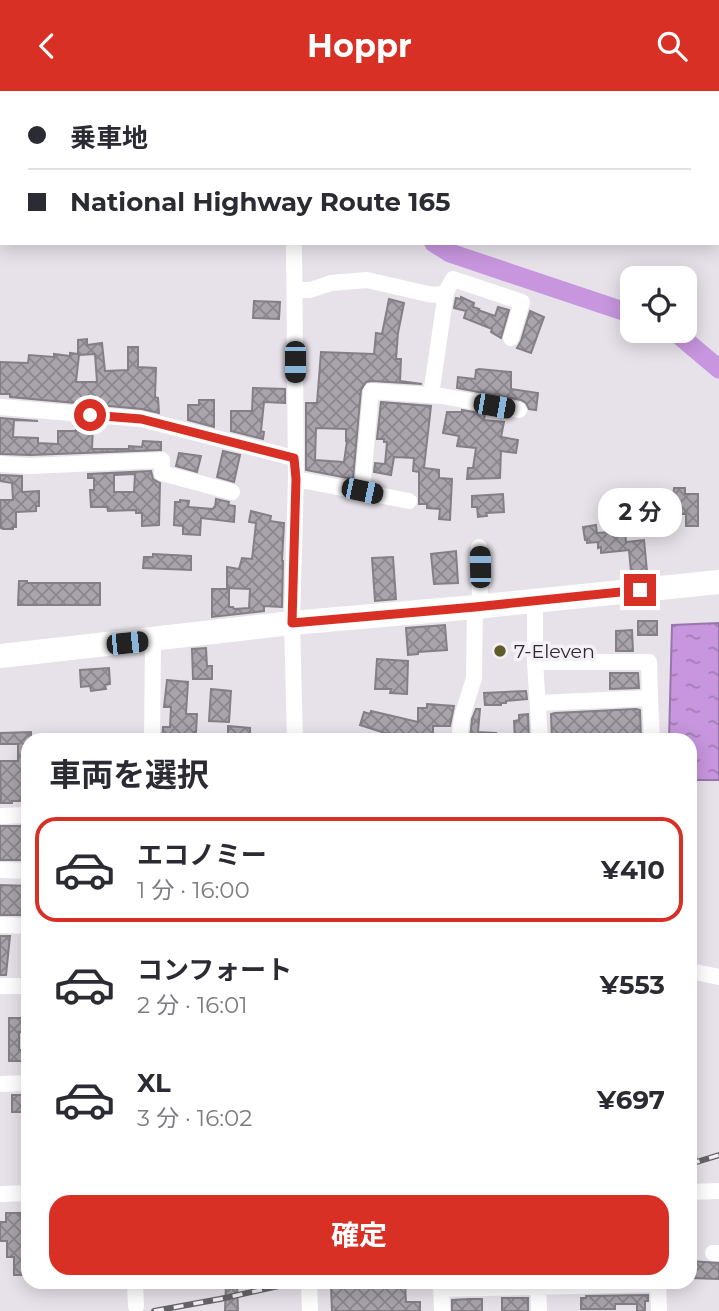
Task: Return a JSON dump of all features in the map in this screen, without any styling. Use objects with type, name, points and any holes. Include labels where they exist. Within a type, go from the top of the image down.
[{"type":"highway","points":[[0,656],[292,623],[719,582]]},
{"type":"street","points":[[294,245],[296,479],[292,623],[295,733]]},
{"type":"street","points":[[431,395],[446,292],[453,279],[522,302],[511,338]]},
{"type":"street","points":[[295,290],[367,280],[428,295],[446,292]]},
{"type":"street","points":[[362,491],[371,391],[431,395],[519,410]]},
{"type":"street","points":[[0,407],[141,419],[294,458]]},
{"type":"street","points":[[0,464],[30,466],[162,460],[162,473],[232,492]]},
{"type":"street","points":[[296,479],[410,501]]},
{"type":"street","points":[[460,733],[474,678],[479,547]]},
{"type":"street","points":[[535,600],[535,662],[540,733]]},
{"type":"street","points":[[152,733],[153,640]]},
{"type":"street","points":[[535,662],[649,661],[652,733]]},
{"type":"street","points":[[538,703],[650,698]]},
{"type":"street","points":[[0,816],[21,815]]},
{"type":"street","points":[[0,870],[21,871]]},
{"type":"street","points":[[0,925],[21,926]]},
{"type":"street","points":[[697,972],[719,977]]},
{"type":"street","points":[[0,986],[21,986]]},
{"type":"street","points":[[0,1084],[21,1083]]},
{"type":"street","points":[[697,1192],[719,1191]]},
{"type":"street","points":[[0,1194],[21,1193]]},
{"type":"street","points":[[135,1289],[136,1306]]},
{"type":"street","points":[[309,1289],[310,1311]]},
{"type":"street","points":[[441,1289],[442,1311]]},
{"type":"street","points":[[538,1289],[539,1311]]},
{"type":"street","points":[[658,1289],[659,1311]]},
{"type":"water","points":[[719,623],[719,780],[697,780],[697,733],[669,733],[672,625]]},
{"type":"building","points":[[461,297],[474,303],[473,307],[478,310],[495,316],[498,307],[509,310],[501,338],[491,332],[492,329],[464,318],[466,311],[454,308],[456,298]]},
{"type":"building","points":[[389,299],[404,303],[396,359],[401,359],[400,381],[422,384],[366,382],[361,390],[353,479],[306,470],[306,403],[317,403],[321,352],[374,354],[376,333],[382,334]],"holes":[[[316,428],[346,429],[344,462],[315,460]]]},
{"type":"building","points":[[254,301],[280,302],[279,319],[253,318]]},
{"type":"building","points":[[530,311],[544,317],[531,353],[517,348]]},
{"type":"building","points":[[87,339],[87,345],[102,343],[105,371],[128,370],[128,347],[138,347],[138,367],[156,368],[155,397],[158,398],[159,413],[0,394],[0,362],[28,363],[29,355],[54,357],[54,354],[78,354],[78,340]],"holes":[[[95,354],[97,382],[76,382],[79,355]]]},
{"type":"building","points":[[476,370],[511,372],[511,389],[538,393],[536,410],[529,409],[521,400],[457,388],[458,377],[475,379]]},
{"type":"building","points":[[253,388],[285,389],[285,403],[264,402],[261,431],[264,432],[263,439],[231,431],[231,411],[252,411]]},
{"type":"building","points":[[199,400],[214,400],[214,427],[188,420],[188,405],[199,405]]},
{"type":"building","points":[[381,402],[431,406],[424,468],[439,470],[439,478],[452,479],[450,520],[439,519],[440,509],[419,504],[419,472],[413,471],[414,458],[394,457],[391,475],[374,472],[375,463],[385,464],[387,442],[377,439]]},
{"type":"building","points":[[462,410],[485,414],[484,420],[504,422],[501,437],[518,440],[516,453],[501,451],[500,478],[467,479],[468,468],[473,468],[476,448],[457,446],[459,436],[443,433],[447,412]]},
{"type":"building","points":[[0,418],[38,421],[14,420],[13,437],[38,438],[38,443],[58,444],[58,431],[76,431],[77,424],[93,425],[92,449],[142,447],[143,441],[161,442],[161,450],[0,454]]},
{"type":"building","points":[[223,451],[240,455],[234,482],[217,477]]},
{"type":"building","points":[[179,453],[201,456],[197,472],[176,466]]},
{"type":"building","points":[[151,471],[153,479],[160,483],[159,525],[142,526],[142,513],[136,513],[136,510],[108,511],[107,507],[91,507],[90,490],[94,490],[94,478],[88,478],[88,474]],"holes":[[[135,474],[134,492],[114,492],[114,475]]]},
{"type":"building","points":[[0,475],[22,476],[22,492],[39,491],[39,506],[36,506],[36,511],[16,512],[16,527],[13,529],[1,528],[0,500],[13,500],[12,483],[0,481]]},
{"type":"building","points":[[674,488],[685,488],[685,494],[698,494],[698,526],[686,526],[686,514],[672,514]]},
{"type":"building","points":[[503,494],[504,512],[486,513],[487,516],[478,517],[477,507],[472,507],[472,496]]},
{"type":"building","points":[[216,499],[235,506],[234,522],[201,518],[200,535],[183,534],[183,526],[174,525],[175,502],[189,501],[188,507],[213,509]]},
{"type":"building","points":[[251,511],[271,516],[270,521],[284,523],[282,607],[264,606],[264,611],[212,617],[212,589],[229,589],[229,607],[249,608],[250,589],[227,588],[227,567],[239,569],[242,558],[252,559],[256,523],[249,522]]},
{"type":"building","points":[[596,525],[597,533],[625,531],[626,542],[644,540],[647,571],[631,572],[629,550],[601,553],[598,542],[587,543],[583,527]]},
{"type":"building","points":[[456,551],[458,583],[434,584],[431,554]]},
{"type":"building","points":[[153,554],[191,556],[191,570],[143,568],[144,557],[153,557]]},
{"type":"building","points":[[393,557],[396,599],[375,601],[372,558]]},
{"type":"building","points":[[19,581],[100,583],[100,605],[18,605]]},
{"type":"building","points":[[638,621],[657,621],[657,635],[638,635]]},
{"type":"building","points":[[445,625],[447,650],[408,655],[406,628]]},
{"type":"building","points":[[632,630],[633,651],[616,651],[616,631]]},
{"type":"building","points":[[206,648],[207,666],[212,666],[212,679],[193,679],[192,649]]},
{"type":"building","points":[[377,659],[408,661],[407,694],[390,693],[391,689],[375,689]]},
{"type":"building","points":[[109,668],[110,684],[105,685],[106,689],[91,691],[90,686],[81,687],[80,670]]},
{"type":"building","points":[[610,673],[638,673],[639,688],[610,689]]},
{"type":"building","points":[[167,680],[188,682],[186,714],[197,714],[196,732],[163,733],[163,727],[170,727],[171,707],[164,707]]},
{"type":"building","points":[[211,689],[231,691],[229,722],[209,721]]},
{"type":"building","points":[[526,691],[527,699],[506,701],[501,705],[485,705],[484,693]]},
{"type":"building","points":[[427,704],[454,706],[450,726],[433,726],[433,733],[385,733],[360,725],[364,712],[370,714],[371,711],[418,722],[418,708],[427,708]]},
{"type":"building","points":[[476,709],[480,709],[478,732],[496,733],[471,733]]},
{"type":"building","points":[[636,709],[640,710],[641,733],[552,733],[551,714]]},
{"type":"building","points":[[528,714],[529,733],[515,733],[514,721],[519,720],[519,715]]},
{"type":"building","points":[[228,726],[250,728],[250,733],[228,733]]},
{"type":"building","points":[[31,732],[21,733],[21,801],[1,803],[0,761],[18,761],[18,744],[0,744],[0,733]]},
{"type":"building","points":[[0,826],[21,826],[21,860],[0,860]]},
{"type":"building","points":[[0,885],[21,886],[21,915],[0,915]]},
{"type":"building","points":[[0,936],[10,936],[6,975],[0,975]]},
{"type":"building","points":[[9,1018],[21,1018],[21,1061],[9,1061]]},
{"type":"building","points":[[12,1095],[21,1095],[21,1112],[12,1112]]},
{"type":"building","points":[[6,1213],[20,1213],[21,1275],[14,1275],[14,1257],[7,1257],[7,1241],[0,1241],[0,1222],[6,1222]]},
{"type":"building","points":[[697,1261],[719,1263],[719,1279],[697,1278]]},
{"type":"building","points":[[226,1289],[237,1289],[238,1311],[225,1311]]},
{"type":"building","points":[[331,1289],[405,1289],[406,1302],[420,1302],[420,1311],[332,1311]]},
{"type":"building","points":[[648,1295],[645,1311],[637,1311],[637,1304],[615,1304],[615,1309],[581,1309],[581,1298],[586,1296]]},
{"type":"building","points":[[502,1298],[528,1298],[528,1311],[502,1311]]},
{"type":"building","points":[[482,1299],[482,1311],[452,1311],[452,1300]]},
{"type":"waterway","points":[[437,245],[450,253],[620,310]]},
{"type":"waterway","points":[[688,343],[719,369]]},
{"type":"railway","points":[[697,1162],[719,1155]]},
{"type":"railway","points":[[154,1311],[265,1289]]},
{"type":"place","name":"7-Eleven","points":[[500,651]]},
{"type":"route","points":[[90,415],[141,419],[294,458],[296,479],[292,623],[640,590]]}]
